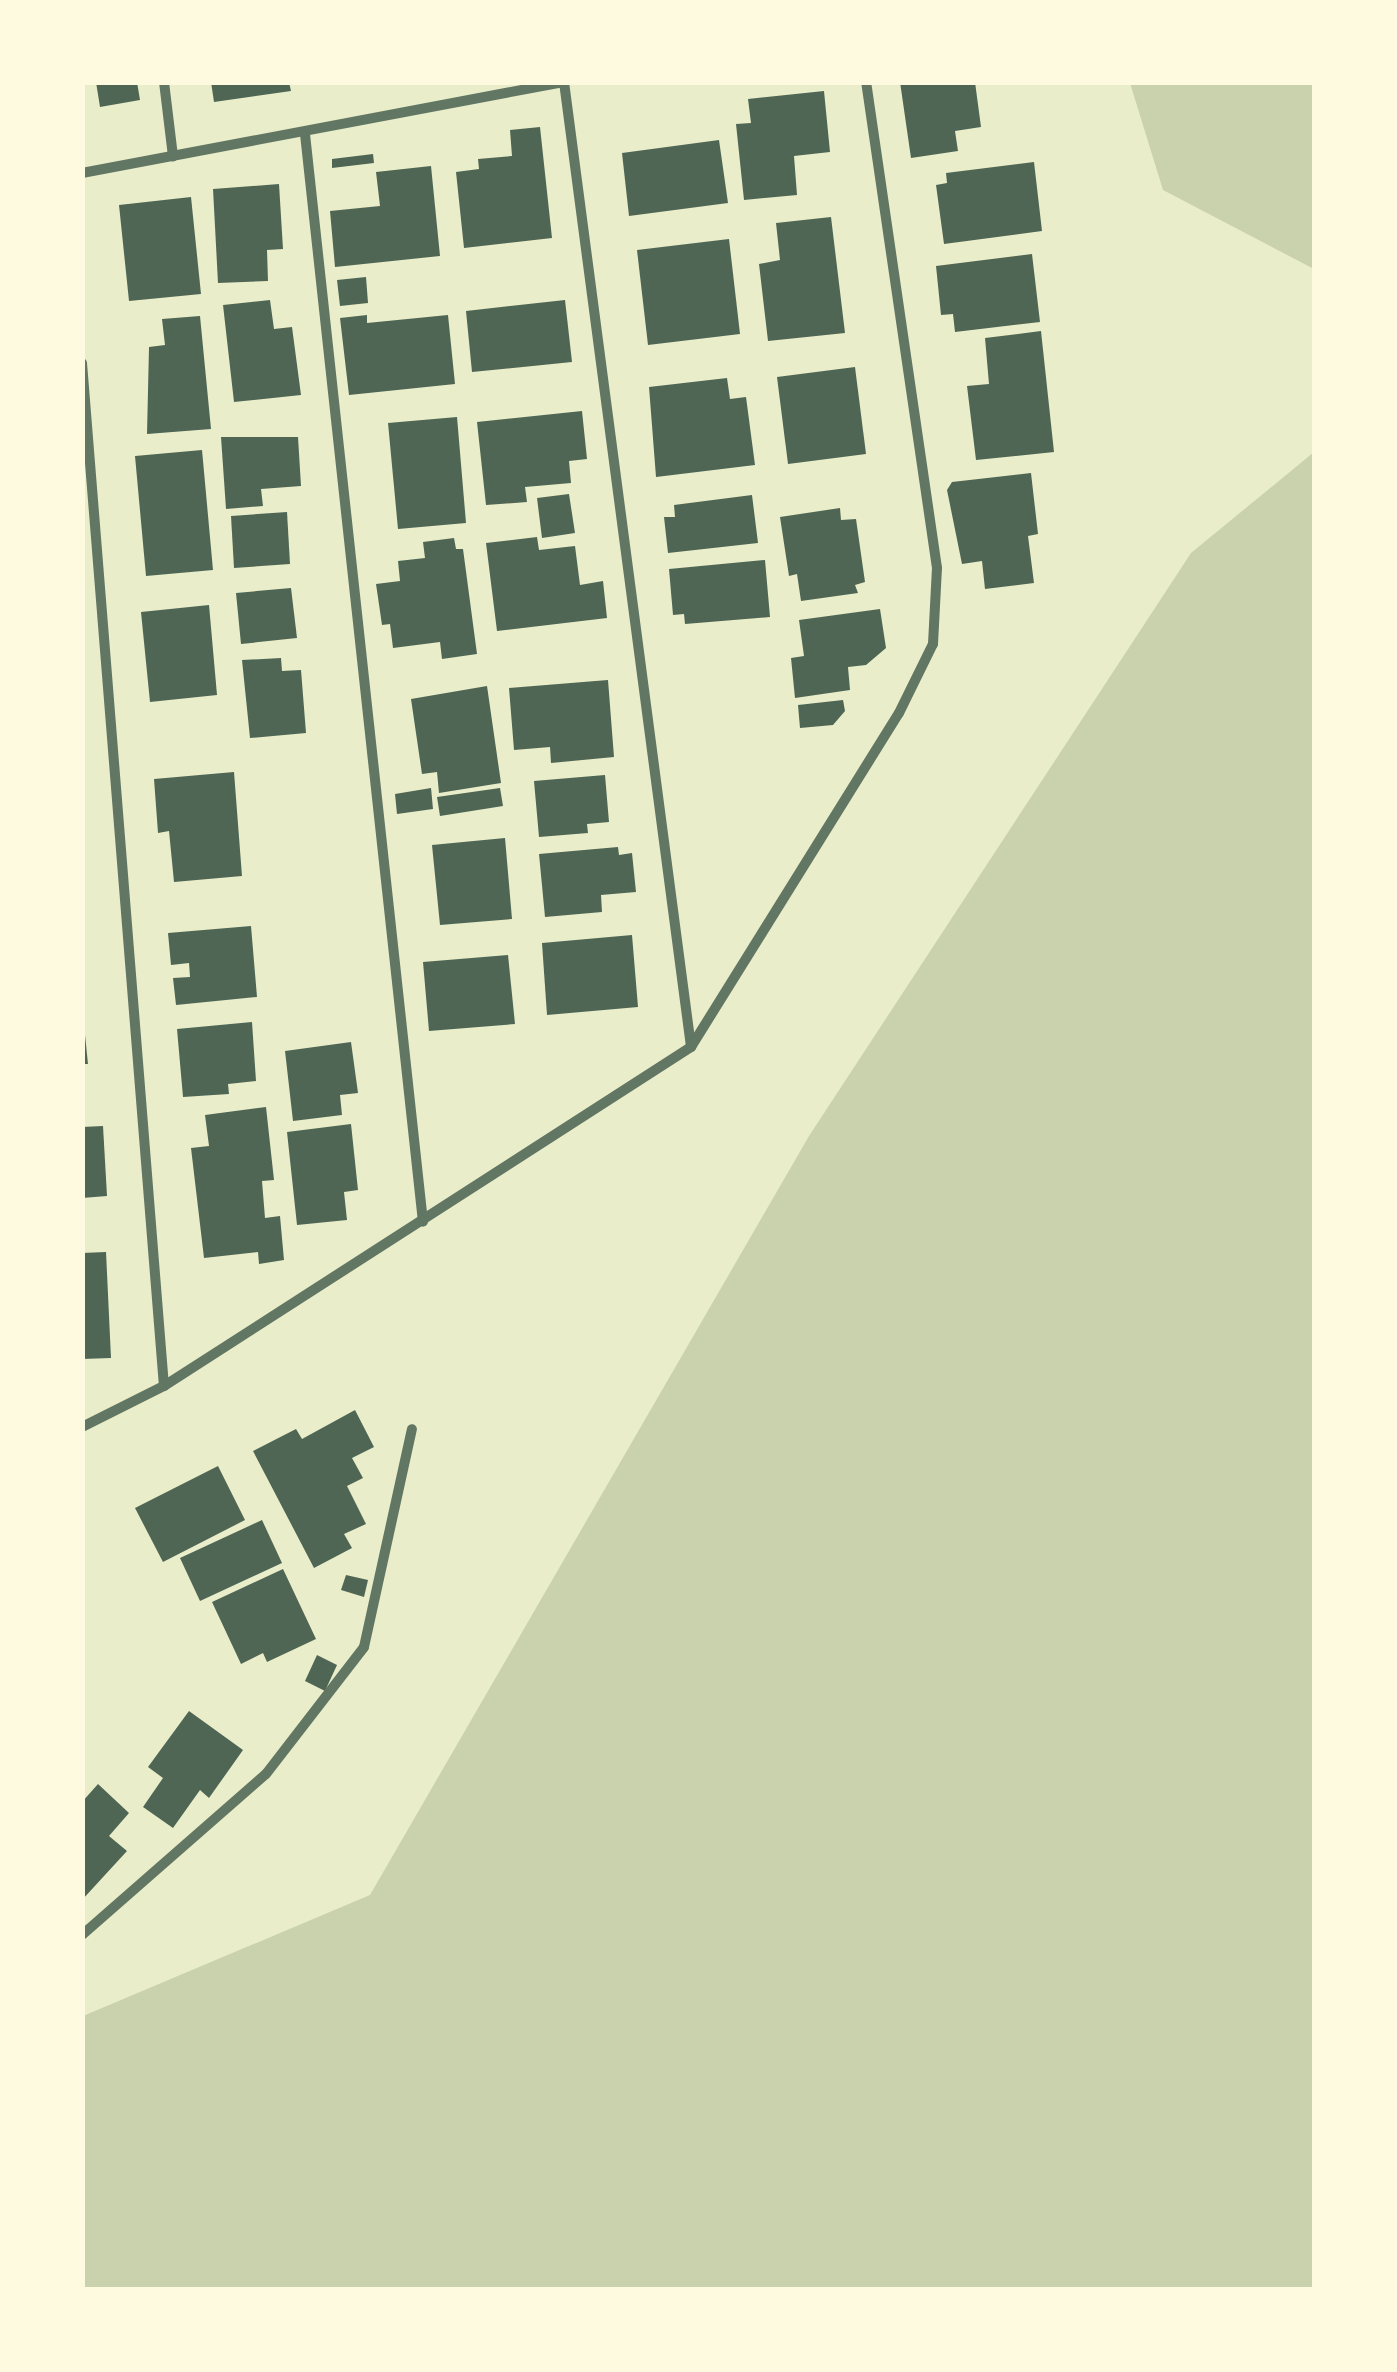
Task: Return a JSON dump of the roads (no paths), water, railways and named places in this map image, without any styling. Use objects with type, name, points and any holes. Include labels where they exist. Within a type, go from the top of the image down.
[{"type":"street","points":[[164,82],[173,156]]},
{"type":"street","points":[[82,173],[305,134],[564,82],[691,1047]]},
{"type":"street","points":[[82,1427],[164,1386],[691,1047],[841,810],[932,644],[936,568],[866,82]]},
{"type":"street","points":[[305,134],[423,1222]]},
{"type":"street","points":[[82,363],[164,1386]]},
{"type":"street","points":[[82,1935],[266,1774],[364,1647],[412,1429]]}]
